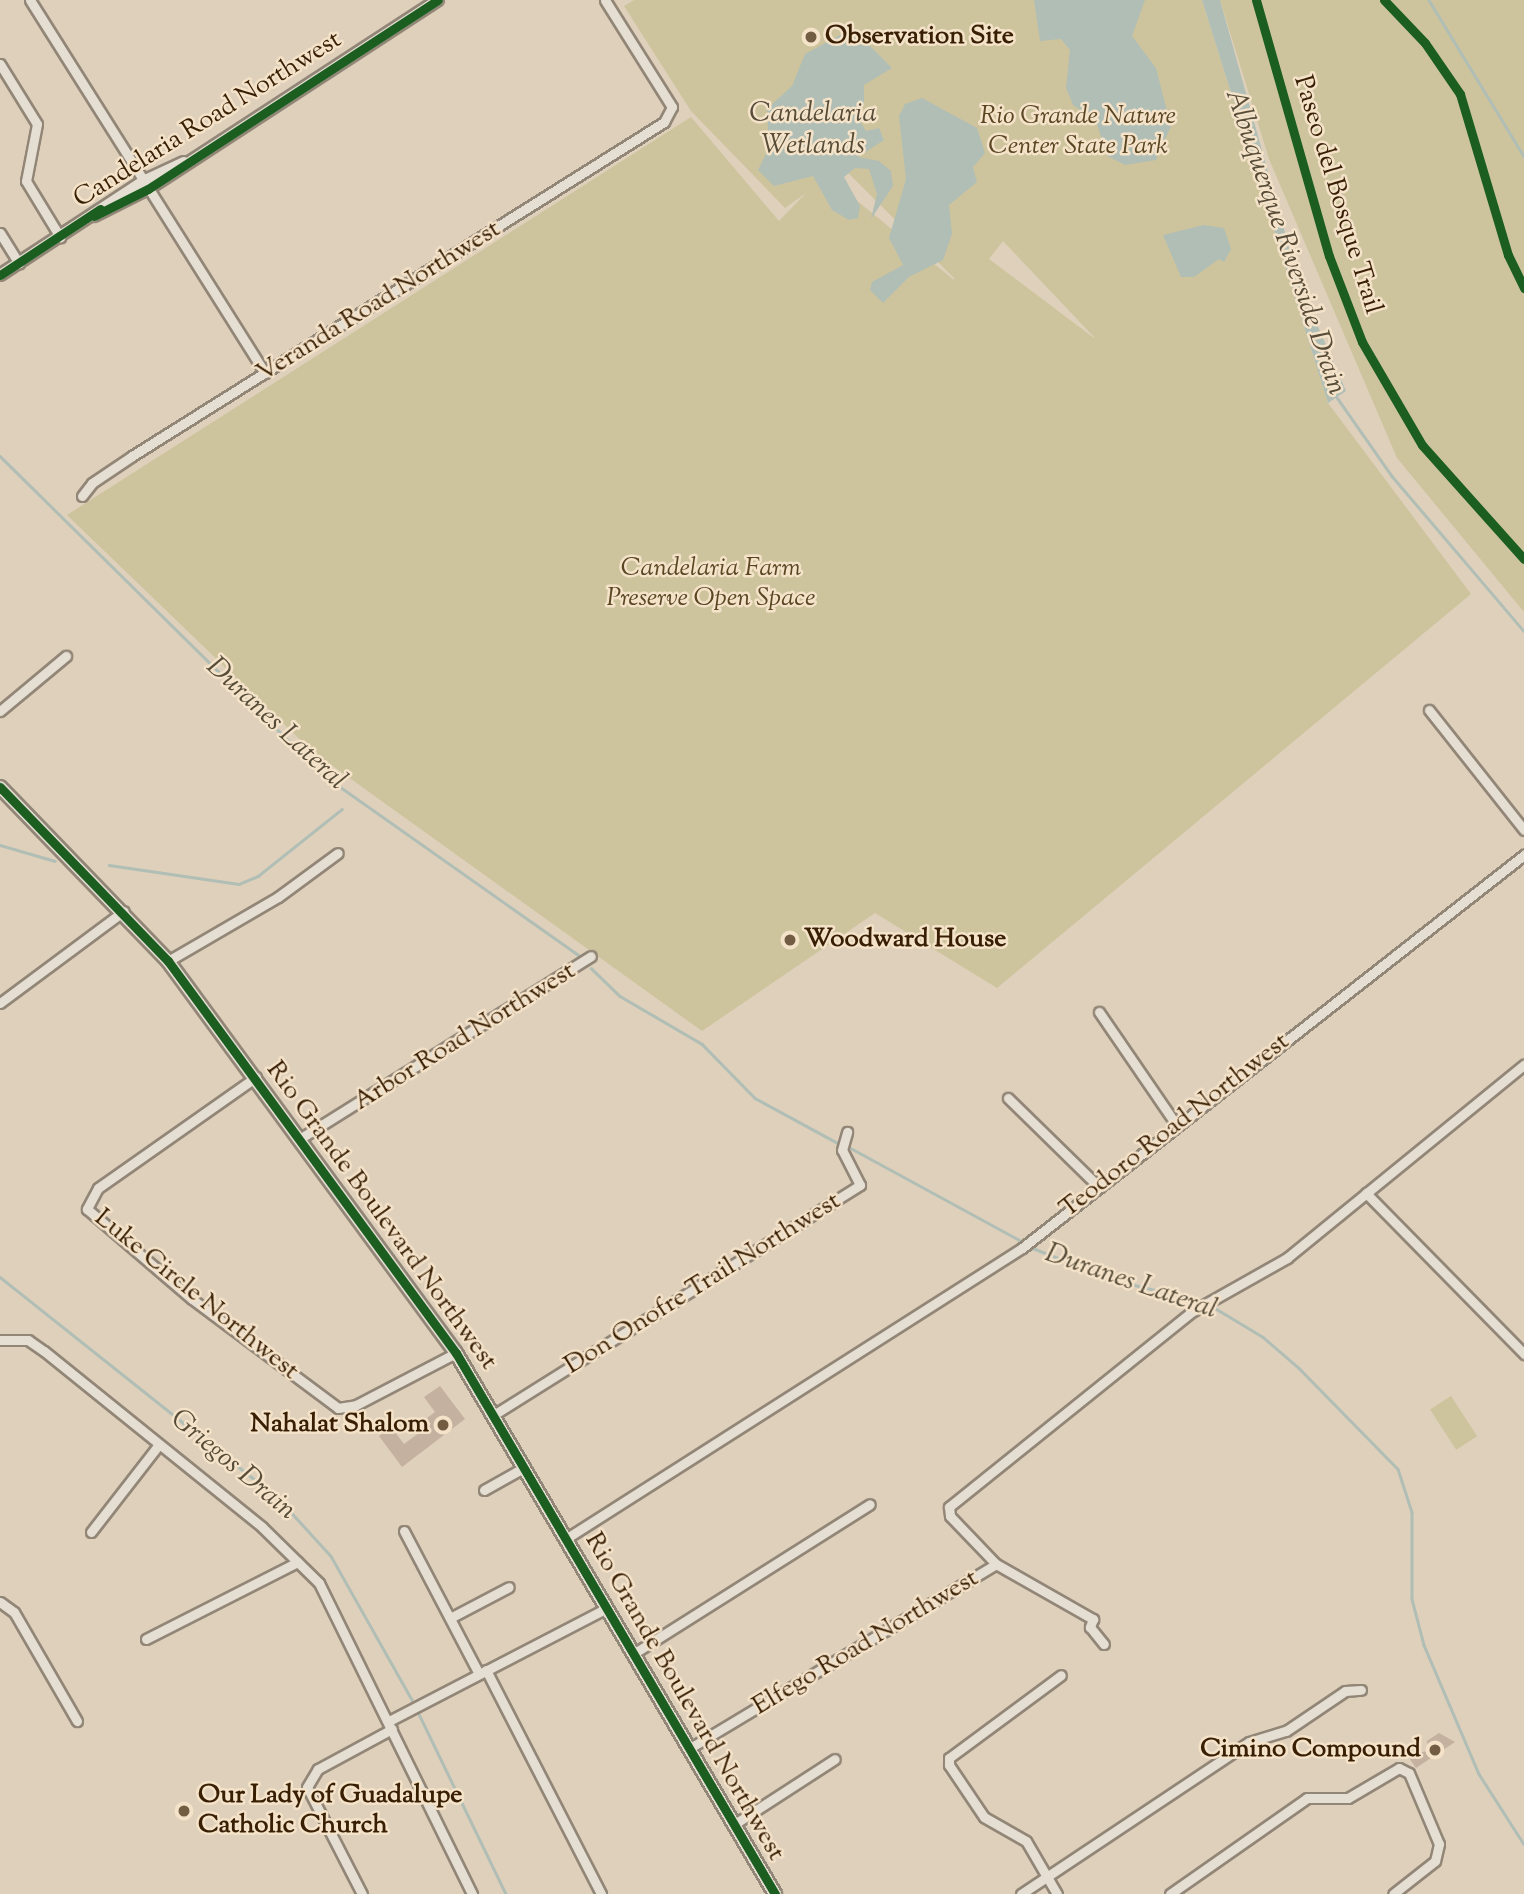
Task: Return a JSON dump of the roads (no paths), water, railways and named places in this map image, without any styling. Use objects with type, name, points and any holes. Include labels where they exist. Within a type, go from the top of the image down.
[{"type":"main road","name":"Rio Grande Boulevard Northwest","points":[[0,787],[124,911],[167,961],[301,1138],[456,1353],[495,1414],[775,1894]]},
{"type":"street","points":[[30,0],[265,373]]},
{"type":"street","name":"Candelaria Road Northwest","points":[[0,275],[184,162],[438,0]]},
{"type":"street","name":"Veranda Road Northwest","points":[[82,496],[112,469],[664,122],[672,107],[605,0]]},
{"type":"street","points":[[0,64],[37,124],[26,181],[61,237]]},
{"type":"street","points":[[0,233],[19,263]]},
{"type":"street","points":[[0,711],[66,656]]},
{"type":"street","points":[[1429,710],[1524,830]]},
{"type":"street","points":[[167,961],[278,897],[338,853]]},
{"type":"street","name":"Teodoro Road Northwest","points":[[567,1538],[950,1290],[986,1274],[1524,855]]},
{"type":"street","points":[[0,1003],[124,911]]},
{"type":"street","name":"Arbor Road Northwest","points":[[301,1138],[591,956]]},
{"type":"street","points":[[1099,1012],[1177,1126]]},
{"type":"street","name":"Elfego Road Northwest","points":[[690,1748],[996,1563],[950,1516],[949,1507],[1193,1311],[1287,1258],[1524,1065]]},
{"type":"street","name":"Luke Circle Northwest","points":[[256,1077],[98,1188],[87,1209],[192,1299],[338,1408],[356,1405],[456,1353]]},
{"type":"street","points":[[1008,1098],[1098,1186]]},
{"type":"street","name":"Don Onofre Trail Northwest","points":[[495,1414],[836,1204],[860,1185],[842,1144],[847,1132]]},
{"type":"street","points":[[1367,1193],[1524,1354]]},
{"type":"street","points":[[0,1340],[28,1340],[36,1345],[157,1447],[262,1527],[319,1583],[472,1894]]},
{"type":"street","points":[[91,1532],[157,1447]]},
{"type":"street","points":[[484,1490],[525,1467]]},
{"type":"street","points":[[633,1654],[870,1504]]},
{"type":"street","points":[[404,1531],[483,1672],[601,1894]]},
{"type":"street","points":[[146,1639],[298,1562]]},
{"type":"street","points":[[996,1563],[1093,1619],[1090,1627],[1104,1644]]},
{"type":"street","points":[[452,1618],[509,1587]]},
{"type":"street","points":[[0,1601],[14,1612],[77,1721]]},
{"type":"street","points":[[362,1894],[310,1797],[309,1776],[483,1672],[607,1608]]},
{"type":"street","points":[[1057,1894],[1026,1841],[977,1810],[949,1765],[949,1758],[1061,1675]]},
{"type":"street","points":[[1021,1894],[1047,1876],[1058,1874],[1249,1742],[1286,1731],[1345,1691],[1361,1690]]},
{"type":"street","points":[[733,1825],[835,1759]]},
{"type":"street","points":[[1170,1894],[1315,1795],[1348,1798],[1399,1768],[1409,1773],[1439,1844],[1435,1861],[1393,1894]]},
{"type":"water","points":[[1034,0],[1145,0],[1132,36],[1156,68],[1171,126],[1156,160],[1125,165],[1107,156],[1096,121],[1073,105],[1066,88],[1070,50],[1061,39],[1040,41]]},
{"type":"water","points":[[1202,0],[1220,0],[1299,283],[1346,391],[1328,403]]},
{"type":"water","name":"Candelaria Wetlands","points":[[844,33],[857,33],[892,68],[864,85],[864,104],[855,113],[866,131],[879,128],[884,140],[858,157],[879,161],[891,171],[893,186],[871,219],[877,194],[869,169],[855,168],[844,177],[860,206],[858,218],[849,220],[832,210],[813,176],[774,186],[758,170],[769,148],[767,109],[792,86],[805,54]]},
{"type":"water","points":[[922,98],[977,128],[985,153],[973,167],[977,182],[949,205],[952,234],[943,260],[909,277],[883,303],[870,290],[872,282],[903,265],[889,238],[906,179],[899,116],[905,104]]},
{"type":"water","points":[[1204,225],[1224,228],[1231,249],[1224,262],[1219,259],[1194,277],[1181,277],[1163,235]]},
{"type":"waterway","points":[[1429,0],[1524,156]]},
{"type":"waterway","name":"Albuquerque Riverside Drain","points":[[1336,396],[1392,476],[1524,631]]},
{"type":"waterway","name":"Duranes Lateral","points":[[0,456],[322,774],[581,957]]},
{"type":"waterway","points":[[109,865],[239,884],[258,876],[342,809]]},
{"type":"waterway","points":[[0,845],[55,861]]},
{"type":"waterway","name":"Duranes Lateral","points":[[591,968],[620,996],[702,1044],[755,1098],[838,1143]]},
{"type":"waterway","name":"Duranes Lateral","points":[[847,1146],[1021,1241]]},
{"type":"waterway","name":"Duranes Lateral","points":[[1030,1247],[1114,1280],[1204,1302]]},
{"type":"waterway","name":"Griegos Drain","points":[[0,1277],[279,1499],[331,1556],[412,1700]]},
{"type":"waterway","name":"Duranes Lateral","points":[[1210,1305],[1263,1337],[1299,1368],[1398,1469],[1412,1512],[1412,1599],[1424,1645],[1479,1774],[1524,1844]]},
{"type":"waterway","name":"Griegos Drain","points":[[419,1714],[506,1894]]},
{"type":"place","name":"Observation Site","points":[[811,37]]},
{"type":"place","name":"Woodward House","points":[[790,940]]},
{"type":"place","name":"Nahalat Shalom","points":[[443,1425]]},
{"type":"place","name":"Cimino Compound","points":[[1435,1750]]},
{"type":"place","name":"Our Lady of Guadalupe Catholic Church","points":[[184,1811]]},
{"type":"park label","name":"Rio Grande Nature Center State Park","points":[[1078,132]]},
{"type":"park label","name":"Candelaria Farm Preserve Open Space","points":[[711,584]]}]
